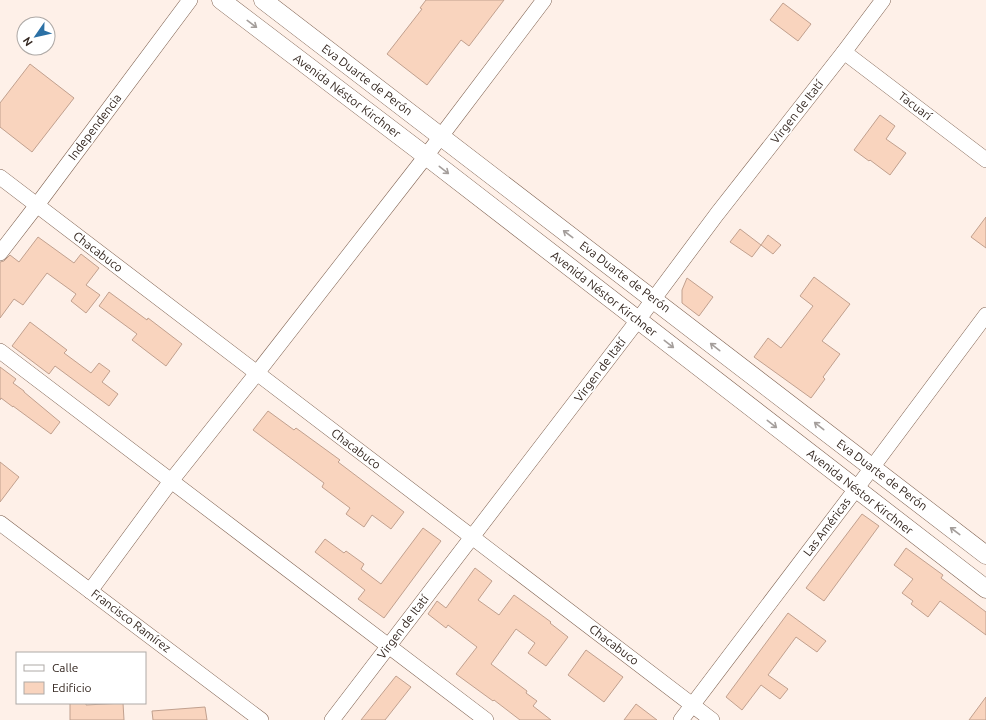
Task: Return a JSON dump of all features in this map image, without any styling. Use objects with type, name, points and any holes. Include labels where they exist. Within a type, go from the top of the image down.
[{"type":"street","name":"Independencia","points":[[0,253],[190,0]]},
{"type":"street","name":"Avenida Néstor Kirchner","points":[[221,0],[426,156],[986,589]]},
{"type":"street","name":"Eva Duarte de Perón","points":[[263,0],[986,555]]},
{"type":"street","points":[[90,590],[171,481],[257,374],[426,156],[544,0]]},
{"type":"street","name":"Virgen de Itatí","points":[[332,720],[638,320],[717,214],[883,0]]},
{"type":"street","name":"Tacuarí","points":[[844,52],[986,160]]},
{"type":"street","name":"Chacabuco","points":[[0,177],[712,720]]},
{"type":"street","name":"Las Américas","points":[[681,720],[986,315]]},
{"type":"street","points":[[0,351],[486,720]]},
{"type":"street","name":"Francisco Ramírez","points":[[0,523],[261,720]]},
{"type":"building","points":[[426,0],[504,0],[469,46],[461,40],[427,85],[387,54],[422,9],[420,8]]},
{"type":"building","points":[[783,3],[811,24],[798,41],[770,20]]},
{"type":"building","points":[[30,64],[74,98],[32,152],[0,127],[0,103]]},
{"type":"building","points":[[880,115],[895,126],[886,139],[906,153],[890,175],[854,150]]},
{"type":"building","points":[[986,217],[986,248],[971,237]]},
{"type":"building","points":[[740,229],[761,245],[752,257],[730,242]]},
{"type":"building","points":[[768,235],[781,245],[773,254],[761,245]]},
{"type":"building","points":[[38,237],[74,263],[81,254],[99,268],[86,285],[100,295],[86,313],[71,301],[76,294],[47,273],[23,305],[14,299],[0,318],[0,262],[4,261],[10,255],[19,262]]},
{"type":"building","points":[[814,277],[850,304],[822,341],[840,354],[823,377],[825,379],[811,398],[754,357],[768,338],[781,348],[813,306],[800,296]]},
{"type":"building","points":[[687,278],[713,297],[699,316],[682,303],[682,290]]},
{"type":"building","points":[[109,292],[147,320],[148,318],[182,344],[166,366],[132,340],[137,334],[99,306]]},
{"type":"building","points":[[30,322],[67,350],[64,353],[91,373],[99,363],[110,371],[102,382],[118,394],[109,406],[55,366],[49,374],[12,346]]},
{"type":"building","points":[[0,367],[16,379],[13,383],[60,422],[51,434],[1,398],[0,400]]},
{"type":"building","points":[[268,411],[294,430],[296,428],[340,460],[338,462],[404,512],[391,529],[372,515],[364,527],[346,514],[350,508],[322,487],[324,483],[253,430]]},
{"type":"building","points":[[0,462],[19,477],[0,502]]},
{"type":"building","points":[[862,514],[879,526],[824,601],[806,588]]},
{"type":"building","points":[[423,528],[441,541],[384,618],[358,599],[365,590],[315,552],[325,539],[344,553],[346,551],[364,564],[361,569],[381,584]]},
{"type":"building","points":[[906,548],[943,575],[941,578],[986,612],[986,635],[940,601],[928,617],[911,604],[913,601],[902,593],[913,579],[894,565]]},
{"type":"building","points":[[475,568],[492,581],[478,600],[499,615],[514,595],[551,622],[550,623],[568,637],[546,666],[528,653],[535,643],[516,629],[491,664],[527,691],[526,693],[537,701],[533,706],[551,720],[520,720],[456,674],[477,647],[448,625],[446,628],[428,614],[437,601],[446,608]]},
{"type":"building","points":[[788,613],[826,641],[817,652],[796,637],[768,675],[788,689],[780,699],[761,685],[742,710],[726,697]]},
{"type":"building","points":[[586,650],[623,677],[604,702],[568,675]]},
{"type":"building","points":[[396,676],[411,687],[385,720],[361,720]]},
{"type":"building","points":[[986,697],[986,720],[969,720]]},
{"type":"building","points":[[70,704],[123,704],[124,720],[70,720]]},
{"type":"building","points":[[636,704],[657,720],[624,720]]},
{"type":"building","points":[[205,707],[207,720],[153,720],[152,711]]}]
